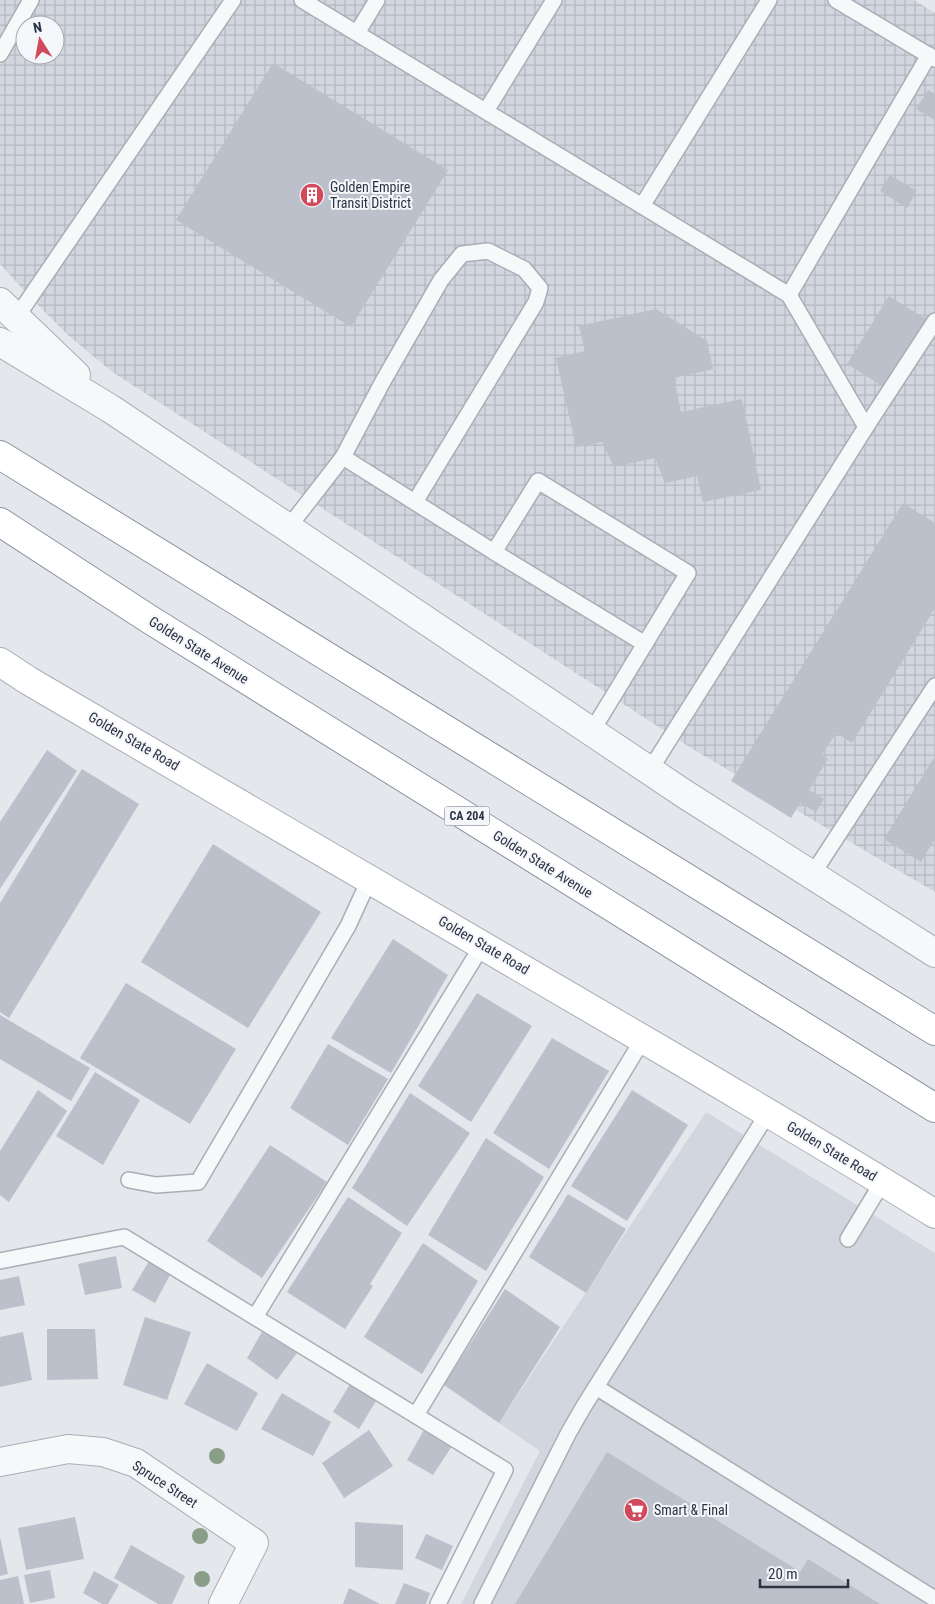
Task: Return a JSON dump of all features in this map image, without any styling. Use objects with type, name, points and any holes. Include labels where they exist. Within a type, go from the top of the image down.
[{"type":"main road","points":[[0,455],[935,1031]]},
{"type":"main road","name":"Golden State Avenue","points":[[0,522],[157,624],[935,1108]]},
{"type":"main road","points":[[0,662],[29,681]]},
{"type":"main road","points":[[0,673],[29,681]]},
{"type":"main road","name":"Golden State Road","points":[[29,681],[483,944],[883,1181],[935,1214]]},
{"type":"street","points":[[8,310],[111,409]]},
{"type":"street","points":[[0,342],[111,409],[650,770],[935,953]]},
{"type":"street","name":"Spruce Street","points":[[0,1462],[68,1449],[103,1452],[136,1463],[254,1543],[223,1604]]},
{"type":"lane","points":[[0,54],[31,0]]},
{"type":"lane","points":[[8,310],[233,0]]},
{"type":"lane","points":[[302,0],[788,295],[866,427]]},
{"type":"lane","points":[[357,33],[378,0]]},
{"type":"lane","points":[[486,111],[554,0]]},
{"type":"lane","points":[[642,206],[769,0]]},
{"type":"lane","points":[[788,295],[932,57],[836,0]]},
{"type":"lane","points":[[288,528],[343,457],[441,280],[462,254],[488,251],[524,269],[540,288],[536,302],[415,502]]},
{"type":"lane","points":[[650,770],[935,321]]},
{"type":"lane","points":[[343,457],[645,644]]},
{"type":"lane","points":[[494,552],[538,481],[688,573],[592,731]]},
{"type":"lane","points":[[812,874],[935,686]]},
{"type":"lane","points":[[130,1180],[156,1185],[198,1182],[348,926],[370,878]]},
{"type":"lane","points":[[255,1317],[483,944]]},
{"type":"lane","points":[[416,1415],[643,1039]]},
{"type":"lane","points":[[482,1604],[569,1432],[768,1114]]},
{"type":"lane","points":[[848,1239],[883,1181]]},
{"type":"lane","points":[[0,1261],[124,1237],[505,1470],[438,1604]]},
{"type":"lane","points":[[596,1387],[935,1599]]},
{"type":"shaded area","points":[[0,0],[914,0],[935,13],[935,892],[691,748],[111,371],[69,336],[0,264]]},
{"type":"shaded area","points":[[706,1112],[935,1253],[935,1604],[461,1604],[540,1451],[499,1423]]},
{"type":"building","name":"Golden Empire Transit District","points":[[273,63],[448,170],[351,327],[176,220]]},
{"type":"building","points":[[928,90],[935,94],[935,120],[916,109]]},
{"type":"building","points":[[890,175],[917,191],[907,208],[880,191]]},
{"type":"building","points":[[889,296],[929,321],[887,389],[847,364]]},
{"type":"building","points":[[656,309],[707,341],[713,369],[674,378],[681,412],[742,399],[761,490],[703,502],[697,476],[665,483],[655,458],[614,467],[602,442],[576,447],[556,358],[585,351],[579,326]]},
{"type":"building","points":[[903,503],[935,523],[935,608],[852,743],[836,733],[822,755],[828,759],[809,790],[824,799],[816,812],[800,803],[791,818],[731,781]]},
{"type":"building","points":[[47,750],[77,771],[0,889],[0,822]]},
{"type":"building","points":[[935,756],[935,839],[921,862],[884,839]]},
{"type":"building","points":[[82,769],[139,804],[9,1018],[0,1012],[0,903]]},
{"type":"building","points":[[213,844],[321,912],[248,1028],[141,962]]},
{"type":"building","points":[[393,939],[448,975],[391,1073],[331,1038]]},
{"type":"building","points":[[126,983],[236,1049],[190,1124],[80,1058]]},
{"type":"building","points":[[477,993],[532,1026],[471,1122],[418,1086]]},
{"type":"building","points":[[0,1015],[90,1068],[71,1101],[0,1059]]},
{"type":"building","points":[[552,1038],[609,1071],[549,1169],[493,1133]]},
{"type":"building","points":[[328,1044],[388,1079],[348,1145],[290,1108]]},
{"type":"building","points":[[95,1072],[140,1100],[103,1165],[56,1136]]},
{"type":"building","points":[[38,1090],[67,1111],[9,1202],[0,1195],[0,1151]]},
{"type":"building","points":[[632,1090],[688,1125],[627,1221],[571,1186]]},
{"type":"building","points":[[410,1093],[470,1133],[407,1226],[352,1188]]},
{"type":"building","points":[[486,1138],[544,1177],[486,1271],[428,1235]]},
{"type":"building","points":[[270,1145],[327,1182],[262,1278],[207,1241]]},
{"type":"building","points":[[568,1194],[626,1229],[586,1293],[529,1257]]},
{"type":"building","points":[[348,1197],[402,1233],[370,1284],[373,1286],[345,1329],[287,1292]]},
{"type":"building","points":[[423,1243],[478,1281],[422,1374],[364,1337]]},
{"type":"building","points":[[116,1256],[122,1288],[85,1295],[78,1264]]},
{"type":"building","points":[[149,1261],[170,1275],[155,1303],[132,1290]]},
{"type":"building","points":[[19,1276],[25,1305],[0,1310],[0,1280]]},
{"type":"building","points":[[505,1289],[560,1327],[499,1423],[444,1385]]},
{"type":"building","points":[[145,1317],[191,1332],[167,1400],[123,1385]]},
{"type":"building","points":[[47,1329],[95,1329],[98,1379],[47,1380]]},
{"type":"building","points":[[23,1332],[32,1380],[0,1387],[0,1337]]},
{"type":"building","points":[[262,1332],[297,1353],[277,1380],[247,1358]]},
{"type":"building","points":[[207,1363],[258,1393],[237,1431],[184,1404]]},
{"type":"building","points":[[350,1384],[376,1401],[359,1429],[333,1412]]},
{"type":"building","points":[[282,1393],[331,1422],[313,1456],[261,1429]]},
{"type":"building","points":[[425,1428],[452,1446],[433,1475],[407,1460]]},
{"type":"building","points":[[369,1430],[393,1466],[344,1498],[322,1463]]},
{"type":"building","name":"Smart & Final","points":[[607,1452],[800,1572],[808,1559],[880,1604],[515,1604]]},
{"type":"building","points":[[75,1517],[84,1559],[26,1570],[18,1528]]},
{"type":"building","points":[[355,1522],[403,1525],[403,1570],[355,1567]]},
{"type":"building","points":[[426,1534],[453,1546],[442,1570],[415,1558]]},
{"type":"building","points":[[0,1537],[8,1574],[0,1576]]},
{"type":"building","points":[[131,1545],[185,1576],[172,1604],[158,1604],[114,1578]]},
{"type":"building","points":[[50,1570],[55,1598],[30,1603],[24,1575]]},
{"type":"building","points":[[94,1571],[119,1585],[108,1604],[102,1604],[83,1593]]},
{"type":"building","points":[[18,1576],[24,1604],[0,1604],[0,1580]]},
{"type":"building","points":[[404,1583],[430,1593],[426,1604],[395,1604]]},
{"type":"building","points":[[349,1588],[380,1604],[343,1604]]},
{"type":"place","name":"Golden Empire Transit District","points":[[312,195]]},
{"type":"place","name":"Smart & Final","points":[[636,1510]]}]
